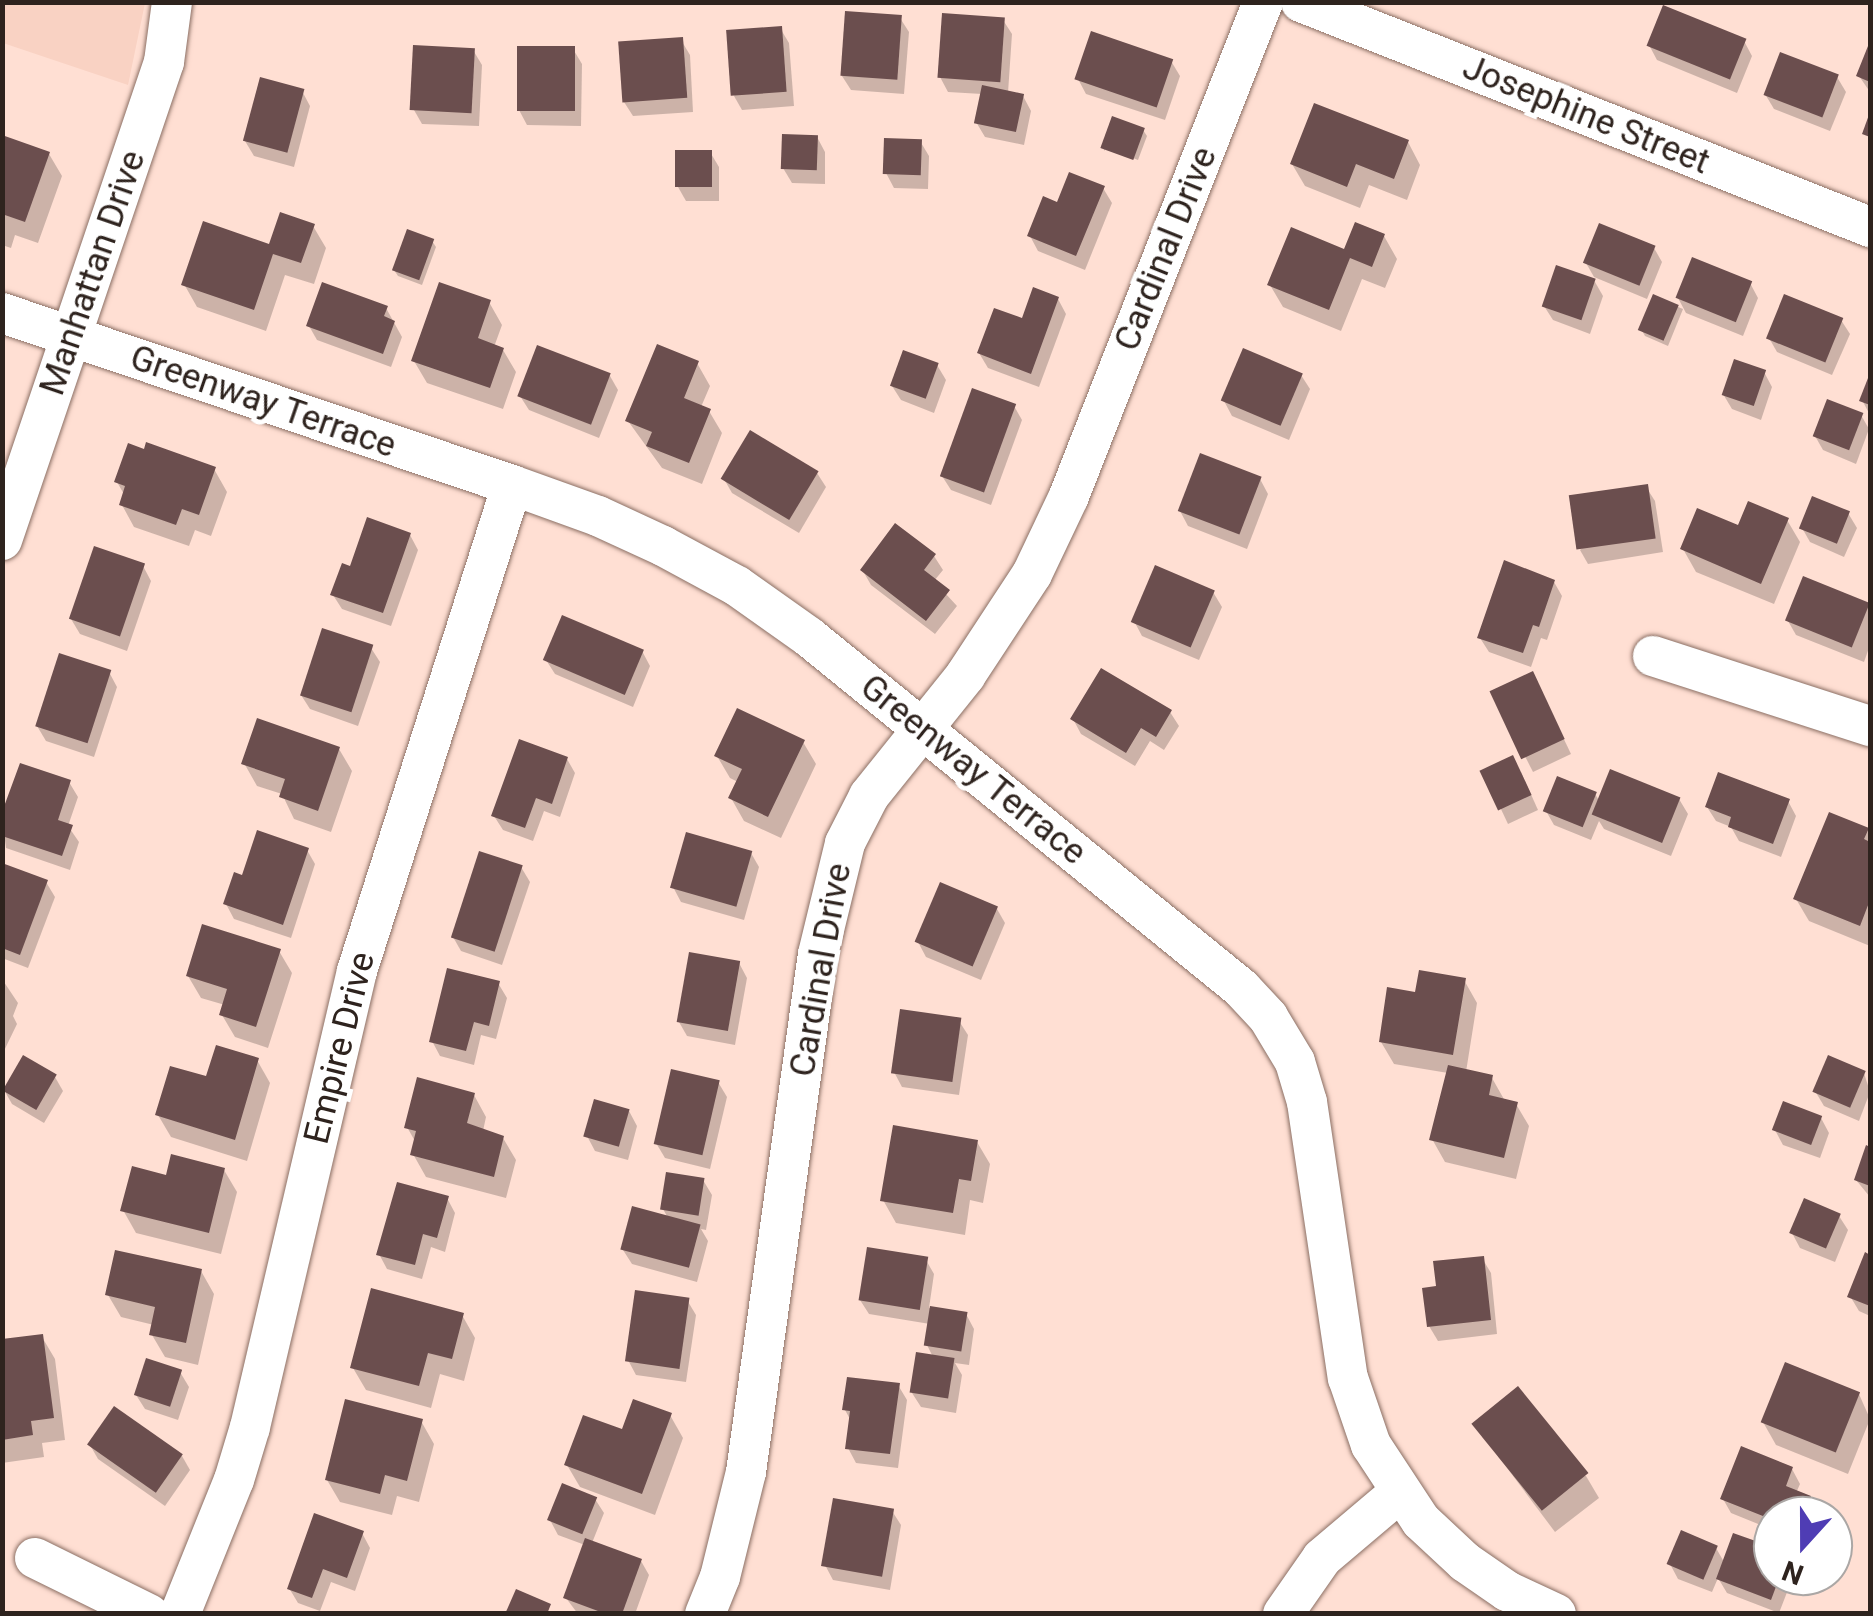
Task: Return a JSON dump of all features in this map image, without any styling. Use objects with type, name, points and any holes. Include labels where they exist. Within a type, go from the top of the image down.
[{"type":"street","name":"Manhattan Drive","points":[[2,540],[164,62],[172,2]]},
{"type":"street","name":"Cardinal Drive","points":[[705,1614],[720,1576],[746,1472],[831,884],[845,843],[869,796],[920,727],[965,676],[1032,574],[1069,496],[1263,2]]},
{"type":"street","name":"Josephine Street","points":[[1301,2],[1870,227]]},
{"type":"street","name":"Greenway Terrace","points":[[2,313],[598,516],[737,586],[920,727],[1242,988],[1268,1017],[1295,1062],[1307,1102],[1348,1378],[1371,1445],[1399,1493],[1464,1562],[1508,1591],[1556,1614]]},
{"type":"street","name":"Empire Drive","points":[[180,1614],[222,1514],[250,1427],[358,971],[512,486]]},
{"type":"street","points":[[1653,656],[1870,726]]},
{"type":"street","points":[[1283,1614],[1322,1558],[1399,1493]]},
{"type":"street","points":[[35,1558],[149,1614]]},
{"type":"shaded area","points":[[3,2],[145,3],[128,85],[3,43]]},
{"type":"building","points":[[1663,5],[1746,39],[1730,80],[1647,46]]},
{"type":"building","points":[[845,11],[902,15],[897,80],[840,76]]},
{"type":"building","points":[[942,13],[1005,17],[1000,82],[937,78]]},
{"type":"building","points":[[782,26],[787,92],[731,96],[726,30]]},
{"type":"building","points":[[1091,31],[1173,59],[1157,108],[1074,79]]},
{"type":"building","points":[[683,37],[687,98],[622,102],[618,42]]},
{"type":"building","points":[[1870,41],[1870,82],[1856,76]]},
{"type":"building","points":[[413,45],[475,48],[472,113],[410,110]]},
{"type":"building","points":[[517,46],[575,46],[575,111],[517,111]]},
{"type":"building","points":[[1780,52],[1839,75],[1822,118],[1764,95]]},
{"type":"building","points":[[260,77],[304,89],[287,153],[243,141]]},
{"type":"building","points":[[982,85],[1024,94],[1016,132],[974,123]]},
{"type":"building","points":[[1314,103],[1409,140],[1394,179],[1356,164],[1347,187],[1290,164]]},
{"type":"building","points":[[1870,112],[1870,137],[1862,134]]},
{"type":"building","points":[[1112,116],[1145,128],[1133,160],[1100,148]]},
{"type":"building","points":[[782,134],[818,135],[817,170],[781,169]]},
{"type":"building","points":[[2,135],[50,152],[25,222],[2,214]]},
{"type":"building","points":[[884,138],[922,139],[921,175],[883,174]]},
{"type":"building","points":[[675,150],[712,150],[712,187],[675,187]]},
{"type":"building","points":[[1069,172],[1105,186],[1076,256],[1027,236],[1043,196],[1057,202]]},
{"type":"building","points":[[280,212],[315,224],[301,263],[273,254],[254,310],[181,285],[203,221],[269,244]]},
{"type":"building","points":[[1355,222],[1385,234],[1372,267],[1350,258],[1329,310],[1267,285],[1291,227],[1344,249]]},
{"type":"building","points":[[1599,223],[1656,246],[1639,286],[1583,263]]},
{"type":"building","points":[[407,229],[434,239],[419,280],[392,270]]},
{"type":"building","points":[[1692,257],[1752,281],[1736,322],[1676,298]]},
{"type":"building","points":[[1556,265],[1596,279],[1581,320],[1542,307]]},
{"type":"building","points":[[322,282],[388,306],[384,316],[395,321],[383,354],[306,326]]},
{"type":"building","points":[[439,282],[491,300],[478,338],[504,348],[490,388],[411,361]]},
{"type":"building","points":[[1033,287],[1059,297],[1031,374],[977,353],[994,308],[1022,318]]},
{"type":"building","points":[[1653,294],[1679,305],[1664,341],[1638,330]]},
{"type":"building","points":[[1784,294],[1843,318],[1825,362],[1766,339]]},
{"type":"building","points":[[657,344],[699,361],[684,398],[711,409],[689,463],[646,446],[652,432],[625,421]]},
{"type":"building","points":[[537,345],[611,373],[591,425],[517,396]]},
{"type":"building","points":[[1243,348],[1303,373],[1281,426],[1221,400]]},
{"type":"building","points":[[903,350],[939,363],[926,399],[890,386]]},
{"type":"building","points":[[1734,359],[1766,370],[1754,406],[1722,395]]},
{"type":"building","points":[[1870,373],[1870,405],[1859,401]]},
{"type":"building","points":[[972,388],[1016,404],[984,492],[940,476]]},
{"type":"building","points":[[1827,399],[1863,413],[1849,450],[1813,436]]},
{"type":"building","points":[[750,430],[819,471],[789,520],[721,479]]},
{"type":"building","points":[[146,442],[216,467],[199,515],[182,509],[176,525],[119,505],[125,486],[114,482],[128,443],[144,449]]},
{"type":"building","points":[[1200,453],[1262,477],[1239,535],[1178,511]]},
{"type":"building","points":[[1648,484],[1656,538],[1576,550],[1569,495]]},
{"type":"building","points":[[1812,496],[1850,511],[1837,544],[1799,528]]},
{"type":"building","points":[[1748,501],[1789,518],[1761,584],[1680,549],[1697,508],[1738,525]]},
{"type":"building","points":[[367,517],[411,533],[383,613],[330,595],[342,563],[350,566]]},
{"type":"building","points":[[895,523],[936,554],[924,570],[950,590],[926,621],[860,570]]},
{"type":"building","points":[[94,546],[145,564],[120,636],[69,619]]},
{"type":"building","points":[[1504,560],[1555,580],[1539,627],[1533,625],[1523,653],[1477,638]]},
{"type":"building","points":[[1155,565],[1215,590],[1191,647],[1131,622]]},
{"type":"building","points":[[1803,576],[1870,603],[1852,647],[1785,621]]},
{"type":"building","points":[[562,615],[644,650],[625,695],[543,660]]},
{"type":"building","points":[[322,628],[373,645],[351,712],[300,696]]},
{"type":"building","points":[[59,653],[111,670],[88,743],[35,726]]},
{"type":"building","points":[[1101,668],[1172,710],[1156,737],[1141,728],[1126,753],[1070,719]]},
{"type":"building","points":[[1533,671],[1565,739],[1521,759],[1489,691]]},
{"type":"building","points":[[737,708],[805,740],[768,817],[728,798],[742,769],[714,756]]},
{"type":"building","points":[[257,718],[340,747],[318,811],[279,797],[285,779],[241,764]]},
{"type":"building","points":[[519,739],[568,757],[552,804],[536,798],[525,828],[491,816]]},
{"type":"building","points":[[1513,755],[1532,795],[1498,811],[1479,771]]},
{"type":"building","points":[[20,763],[71,780],[58,820],[73,825],[62,856],[2,836],[2,812]]},
{"type":"building","points":[[1610,769],[1680,797],[1662,843],[1592,814]]},
{"type":"building","points":[[1718,772],[1790,799],[1773,844],[1728,827],[1731,817],[1705,807]]},
{"type":"building","points":[[1557,776],[1597,792],[1583,827],[1543,811]]},
{"type":"building","points":[[1829,812],[1869,828],[1864,839],[1870,842],[1870,900],[1860,926],[1793,899]]},
{"type":"building","points":[[257,830],[309,848],[283,925],[223,904],[234,872],[242,875]]},
{"type":"building","points":[[686,832],[752,851],[736,907],[670,888]]},
{"type":"building","points":[[479,851],[523,865],[495,952],[451,938]]},
{"type":"building","points":[[2,863],[48,880],[20,955],[2,948]]},
{"type":"building","points":[[940,882],[998,907],[973,966],[915,942]]},
{"type":"building","points":[[202,924],[281,949],[256,1027],[219,1015],[227,989],[186,976]]},
{"type":"building","points":[[689,952],[740,961],[728,1031],[677,1022]]},
{"type":"building","points":[[447,968],[500,981],[489,1026],[474,1022],[466,1051],[429,1042]]},
{"type":"building","points":[[1419,970],[1466,978],[1453,1055],[1379,1042],[1387,987],[1415,992]]},
{"type":"building","points":[[900,1009],[961,1018],[952,1082],[891,1073]]},
{"type":"building","points":[[216,1045],[259,1058],[235,1140],[155,1115],[170,1066],[206,1076]]},
{"type":"building","points":[[23,1055],[57,1074],[36,1110],[2,1091]]},
{"type":"building","points":[[1828,1055],[1866,1071],[1850,1108],[1812,1092]]},
{"type":"building","points":[[1448,1065],[1493,1075],[1489,1095],[1518,1102],[1504,1158],[1429,1140]]},
{"type":"building","points":[[671,1069],[720,1080],[702,1155],[654,1144]]},
{"type":"building","points":[[417,1077],[475,1093],[467,1123],[504,1136],[494,1177],[410,1155],[416,1131],[404,1128]]},
{"type":"building","points":[[594,1099],[630,1109],[619,1147],[583,1136]]},
{"type":"building","points":[[1783,1101],[1822,1116],[1811,1145],[1772,1130]]},
{"type":"building","points":[[893,1125],[978,1140],[971,1181],[959,1179],[953,1213],[880,1201]]},
{"type":"building","points":[[1866,1145],[1870,1147],[1870,1186],[1854,1180]]},
{"type":"building","points":[[171,1154],[225,1168],[209,1233],[120,1211],[132,1166],[166,1175]]},
{"type":"building","points":[[666,1172],[705,1178],[699,1216],[660,1210]]},
{"type":"building","points":[[397,1182],[449,1196],[437,1238],[423,1234],[415,1265],[376,1255]]},
{"type":"building","points":[[1804,1198],[1841,1214],[1826,1249],[1789,1233]]},
{"type":"building","points":[[632,1206],[701,1224],[689,1268],[620,1249]]},
{"type":"building","points":[[867,1247],[928,1257],[920,1310],[859,1300]]},
{"type":"building","points":[[115,1250],[202,1269],[186,1343],[149,1335],[155,1307],[105,1295]]},
{"type":"building","points":[[1865,1252],[1870,1255],[1870,1306],[1847,1297]]},
{"type":"building","points":[[1484,1256],[1491,1320],[1427,1327],[1422,1288],[1436,1286],[1433,1261]]},
{"type":"building","points":[[371,1288],[464,1313],[452,1359],[428,1353],[419,1386],[350,1368]]},
{"type":"building","points":[[635,1290],[689,1298],[679,1369],[625,1361]]},
{"type":"building","points":[[930,1306],[968,1312],[961,1351],[924,1346]]},
{"type":"building","points":[[43,1334],[54,1418],[31,1421],[33,1435],[2,1440],[2,1339]]},
{"type":"building","points":[[916,1352],[955,1358],[948,1399],[910,1392]]},
{"type":"building","points":[[146,1358],[182,1370],[170,1407],[134,1395]]},
{"type":"building","points":[[1785,1362],[1860,1392],[1836,1453],[1761,1422]]},
{"type":"building","points":[[847,1377],[900,1383],[890,1454],[845,1449],[850,1411],[842,1410]]},
{"type":"building","points":[[1518,1386],[1588,1473],[1542,1511],[1471,1424]]},
{"type":"building","points":[[345,1399],[423,1419],[407,1481],[385,1475],[380,1494],[325,1480]]},
{"type":"building","points":[[633,1399],[672,1413],[642,1494],[564,1465],[583,1415],[622,1429]]},
{"type":"building","points":[[114,1406],[183,1454],[156,1493],[87,1445]]},
{"type":"building","points":[[1741,1446],[1793,1467],[1786,1486],[1811,1496],[1753,1496],[1753,1512],[1720,1499]]},
{"type":"building","points":[[562,1483],[597,1497],[582,1534],[547,1520]]},
{"type":"building","points":[[833,1498],[894,1509],[882,1577],[821,1566]]},
{"type":"building","points":[[314,1513],[364,1531],[347,1578],[323,1569],[312,1598],[287,1589]]},
{"type":"building","points":[[1681,1530],[1718,1546],[1703,1580],[1667,1564]]},
{"type":"building","points":[[1733,1533],[1753,1540],[1753,1593],[1716,1579]]},
{"type":"building","points":[[585,1538],[642,1559],[622,1614],[606,1614],[563,1598]]},
{"type":"building","points":[[516,1589],[551,1604],[547,1614],[505,1614]]}]
